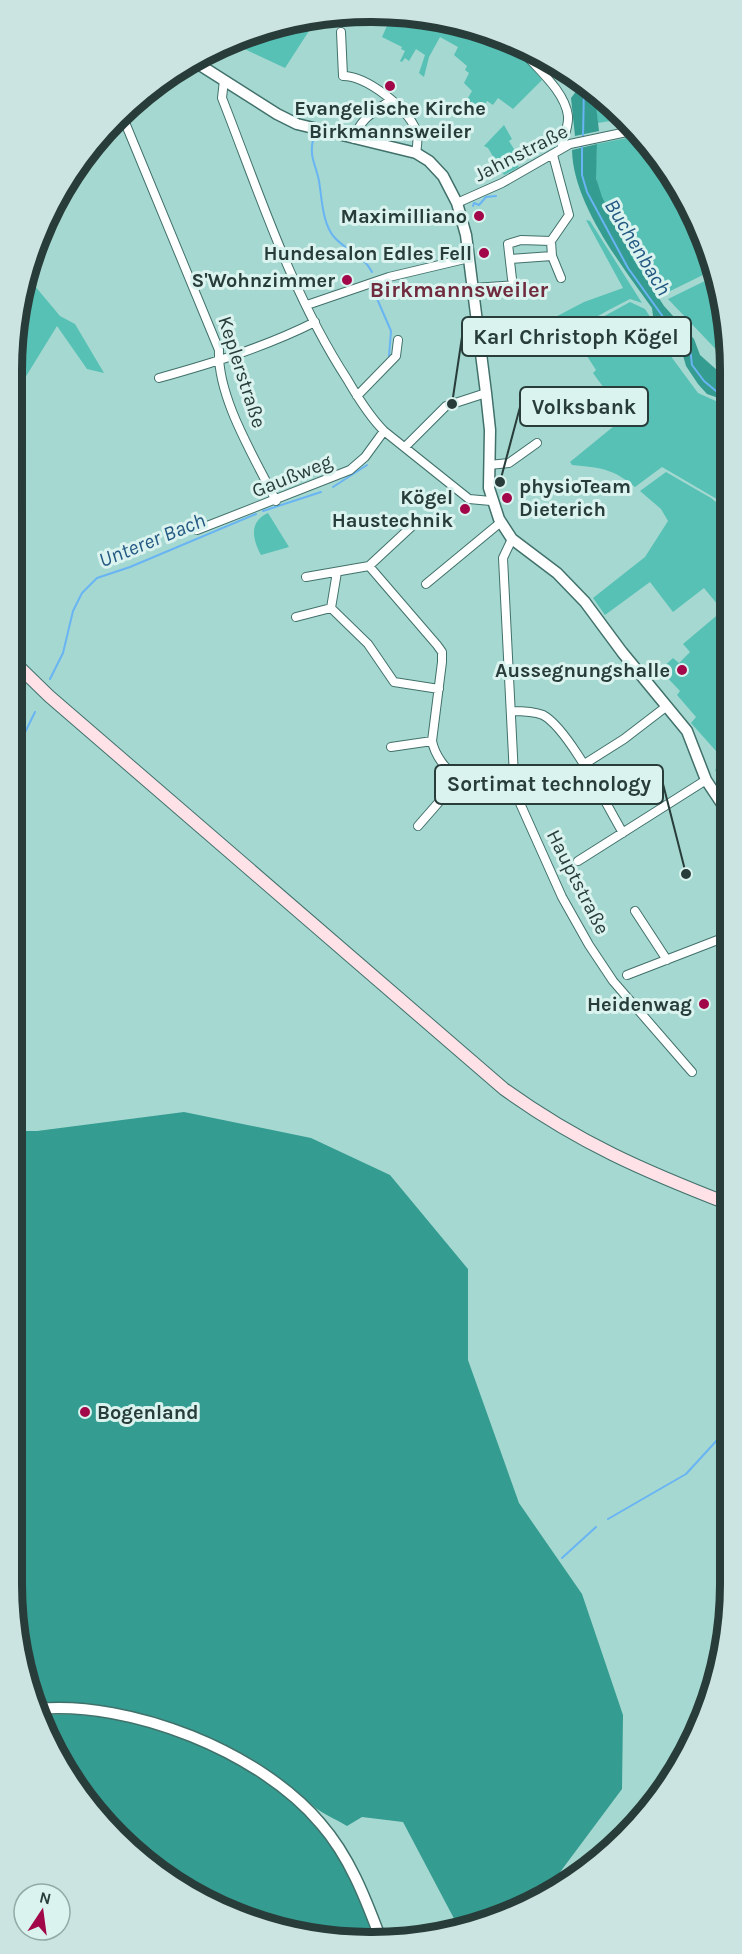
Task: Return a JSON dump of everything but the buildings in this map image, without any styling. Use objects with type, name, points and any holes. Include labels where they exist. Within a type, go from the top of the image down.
[{"type":"main road","points":[[22,670],[49,696],[504,1089],[563,1130],[597,1148],[632,1165],[720,1200]]},
{"type":"street","points":[[341,32],[343,76],[364,80],[403,110],[417,132],[416,153]]},
{"type":"street","points":[[531,62],[564,105],[568,118],[561,149]]},
{"type":"street","points":[[202,66],[297,123],[416,153],[429,161],[443,177],[457,202],[470,258],[486,393],[491,501],[512,539],[557,573],[585,602],[622,652],[687,730],[706,780],[720,801]]},
{"type":"street","points":[[224,80],[222,98],[281,247],[333,358],[357,396],[372,419],[384,431],[469,499],[491,501]]},
{"type":"street","points":[[354,139],[358,126],[367,115],[391,100]]},
{"type":"street","name":"Keplerstraße","points":[[126,124],[206,315],[219,350],[219,362],[234,414],[276,501]]},
{"type":"street","name":"Jahnstraße","points":[[457,202],[502,183],[570,144],[624,132]]},
{"type":"street","points":[[553,155],[569,212],[566,221],[551,241],[552,256],[561,278]]},
{"type":"street","points":[[473,288],[514,282],[508,244],[521,240],[551,241]]},
{"type":"street","points":[[510,259],[552,256]]},
{"type":"street","points":[[307,305],[389,277],[470,258]]},
{"type":"street","points":[[159,378],[219,362],[282,338],[315,322]]},
{"type":"street","points":[[357,396],[396,356],[398,340]]},
{"type":"street","points":[[405,447],[446,406],[486,393]]},
{"type":"street","name":"Gaußweg","points":[[197,530],[276,501],[350,470],[365,457],[384,431]]},
{"type":"street","points":[[489,465],[509,463],[537,443]]},
{"type":"street","points":[[426,584],[501,522]]},
{"type":"street","points":[[306,577],[369,566],[411,527]]},
{"type":"street","name":"Hauptstraße","points":[[512,539],[503,558],[514,776],[519,801],[561,897],[589,945],[613,981],[692,1072]]},
{"type":"street","points":[[369,566],[442,652],[432,741],[434,750],[451,773],[459,778],[466,780],[514,776]]},
{"type":"street","points":[[332,608],[337,572]]},
{"type":"street","points":[[332,608],[368,644],[394,682],[439,688]]},
{"type":"street","points":[[296,617],[332,608]]},
{"type":"street","points":[[583,765],[624,739],[667,706]]},
{"type":"street","points":[[511,711],[543,716],[555,726],[583,765],[623,833]]},
{"type":"street","points":[[391,747],[432,741]]},
{"type":"street","points":[[418,826],[459,778]]},
{"type":"street","points":[[578,861],[706,780]]},
{"type":"street","points":[[635,911],[667,960]]},
{"type":"street","points":[[627,975],[720,939]]},
{"type":"street","points":[[46,1708],[54,1707],[146,1721],[213,1745],[257,1768],[321,1823],[343,1855],[360,1887],[378,1932]]},
{"type":"green space","points":[[388,23],[416,25],[461,34],[523,57],[542,80],[513,109],[498,98],[493,105],[487,101],[479,113],[465,103],[472,91],[464,83],[469,73],[465,70],[467,66],[454,55],[458,47],[440,37],[429,57],[424,77],[419,73],[425,55],[416,49],[409,61],[405,58],[402,62],[400,61],[405,51],[401,49],[402,47],[382,37]]},
{"type":"green space","points":[[311,28],[285,68],[242,48],[281,34]]},
{"type":"green space","points":[[577,90],[596,105],[599,131],[575,136],[571,98]]},
{"type":"green space","points":[[595,105],[613,121],[598,123]]},
{"type":"green space","points":[[504,125],[512,139],[509,141],[517,154],[512,158],[519,167],[504,175],[488,148],[484,146]]},
{"type":"green space","points":[[629,137],[633,141],[661,177],[684,217],[706,274],[658,297],[631,256],[604,205],[596,177],[597,144]]},
{"type":"green space","points":[[597,144],[596,178],[602,197],[632,257],[664,306],[694,339],[700,355],[720,373],[720,399],[707,394],[698,384],[686,366],[682,352],[653,316],[652,308],[601,234],[581,192],[574,171],[572,150]]},
{"type":"green space","points":[[586,220],[590,221],[642,303],[630,299],[608,310],[546,351],[541,336],[546,332],[544,323],[584,302],[623,288]]},
{"type":"green space","points":[[708,280],[717,326],[719,353],[668,299]]},
{"type":"green space","points":[[33,285],[60,316],[75,324],[104,373],[87,369],[57,326],[22,383],[25,326]]},
{"type":"green space","points":[[630,302],[645,309],[670,348],[667,351],[698,393],[720,403],[720,501],[662,467],[635,487],[613,472],[572,465],[570,462],[625,417],[593,373],[596,370],[585,353],[590,348],[583,336],[558,354],[555,350],[601,318]]},
{"type":"green space","points":[[666,472],[720,505],[720,603],[718,605],[704,588],[673,612],[650,582],[605,615],[593,598],[645,557],[668,521],[661,509],[640,491]]},
{"type":"green space","points":[[268,513],[289,547],[261,555],[254,537],[255,526],[257,521]]},
{"type":"green space","points":[[720,613],[720,756],[691,723],[696,717],[677,695],[680,691],[660,670],[673,658],[679,663],[690,652],[683,644]]},
{"type":"green space","points":[[720,764],[720,777],[715,770]]},
{"type":"green space","points":[[184,1112],[311,1138],[390,1175],[468,1269],[468,1360],[519,1503],[582,1594],[623,1715],[622,1789],[555,1879],[504,1905],[455,1921],[403,1822],[362,1817],[347,1826],[316,1808],[261,1765],[235,1750],[181,1726],[94,1706],[44,1703],[29,1651],[22,1583],[22,1131]]},
{"type":"green space","points":[[72,1714],[136,1724],[169,1733],[231,1760],[259,1776],[298,1807],[336,1851],[354,1882],[377,1932],[326,1929],[303,1925],[259,1913],[217,1896],[177,1873],[141,1845],[109,1813],[81,1777],[58,1737],[49,1715]]},
{"type":"waterway","name":"Buchenbach","points":[[583,137],[584,96]]},
{"type":"waterway","name":"Unterer Bach","points":[[313,140],[312,156],[327,226],[335,238],[360,257],[372,272]]},
{"type":"waterway","name":"Buchenbach","points":[[582,143],[582,175],[587,192],[628,268],[671,328],[684,338],[690,347],[692,365],[704,381],[720,392]]},
{"type":"waterway","points":[[473,206],[474,203],[479,205],[486,197],[496,196]]},
{"type":"waterway","name":"Unterer Bach","points":[[375,294],[391,331],[389,356]]},
{"type":"waterway","name":"Unterer Bach","points":[[333,487],[367,465]]},
{"type":"waterway","name":"Unterer Bach","points":[[263,511],[321,492]]},
{"type":"waterway","name":"Unterer Bach","points":[[50,679],[63,653],[73,611],[82,593],[97,578],[130,567],[256,514]]},
{"type":"waterway","name":"Unterer Bach","points":[[22,739],[35,712]]},
{"type":"waterway","points":[[608,1519],[686,1474],[720,1437]]},
{"type":"waterway","points":[[562,1558],[596,1527]]},
{"type":"place","name":"Evangelische Kirche Birkmannsweiler","points":[[390,86]]},
{"type":"place","name":"Maximilliano","points":[[479,216]]},
{"type":"place","name":"Hundesalon Edles Fell","points":[[484,253]]},
{"type":"place","name":"S'Wohnzimmer","points":[[347,280]]},
{"type":"place","name":"Karl Christoph Kögel","points":[[452,404]]},
{"type":"place","name":"Volksbank","points":[[500,482]]},
{"type":"place","name":"physioTeam Dieterich","points":[[507,498]]},
{"type":"place","name":"Kögel Haustechnik","points":[[465,509]]},
{"type":"place","name":"Aussegnungshalle","points":[[682,670]]},
{"type":"place","name":"Sortimat technology","points":[[686,874]]},
{"type":"place","name":"Heidenwag","points":[[704,1004]]},
{"type":"place","name":"Bogenland","points":[[85,1412]]},
{"type":"district","name":"Birkmannsweiler","points":[[459,290]]}]
